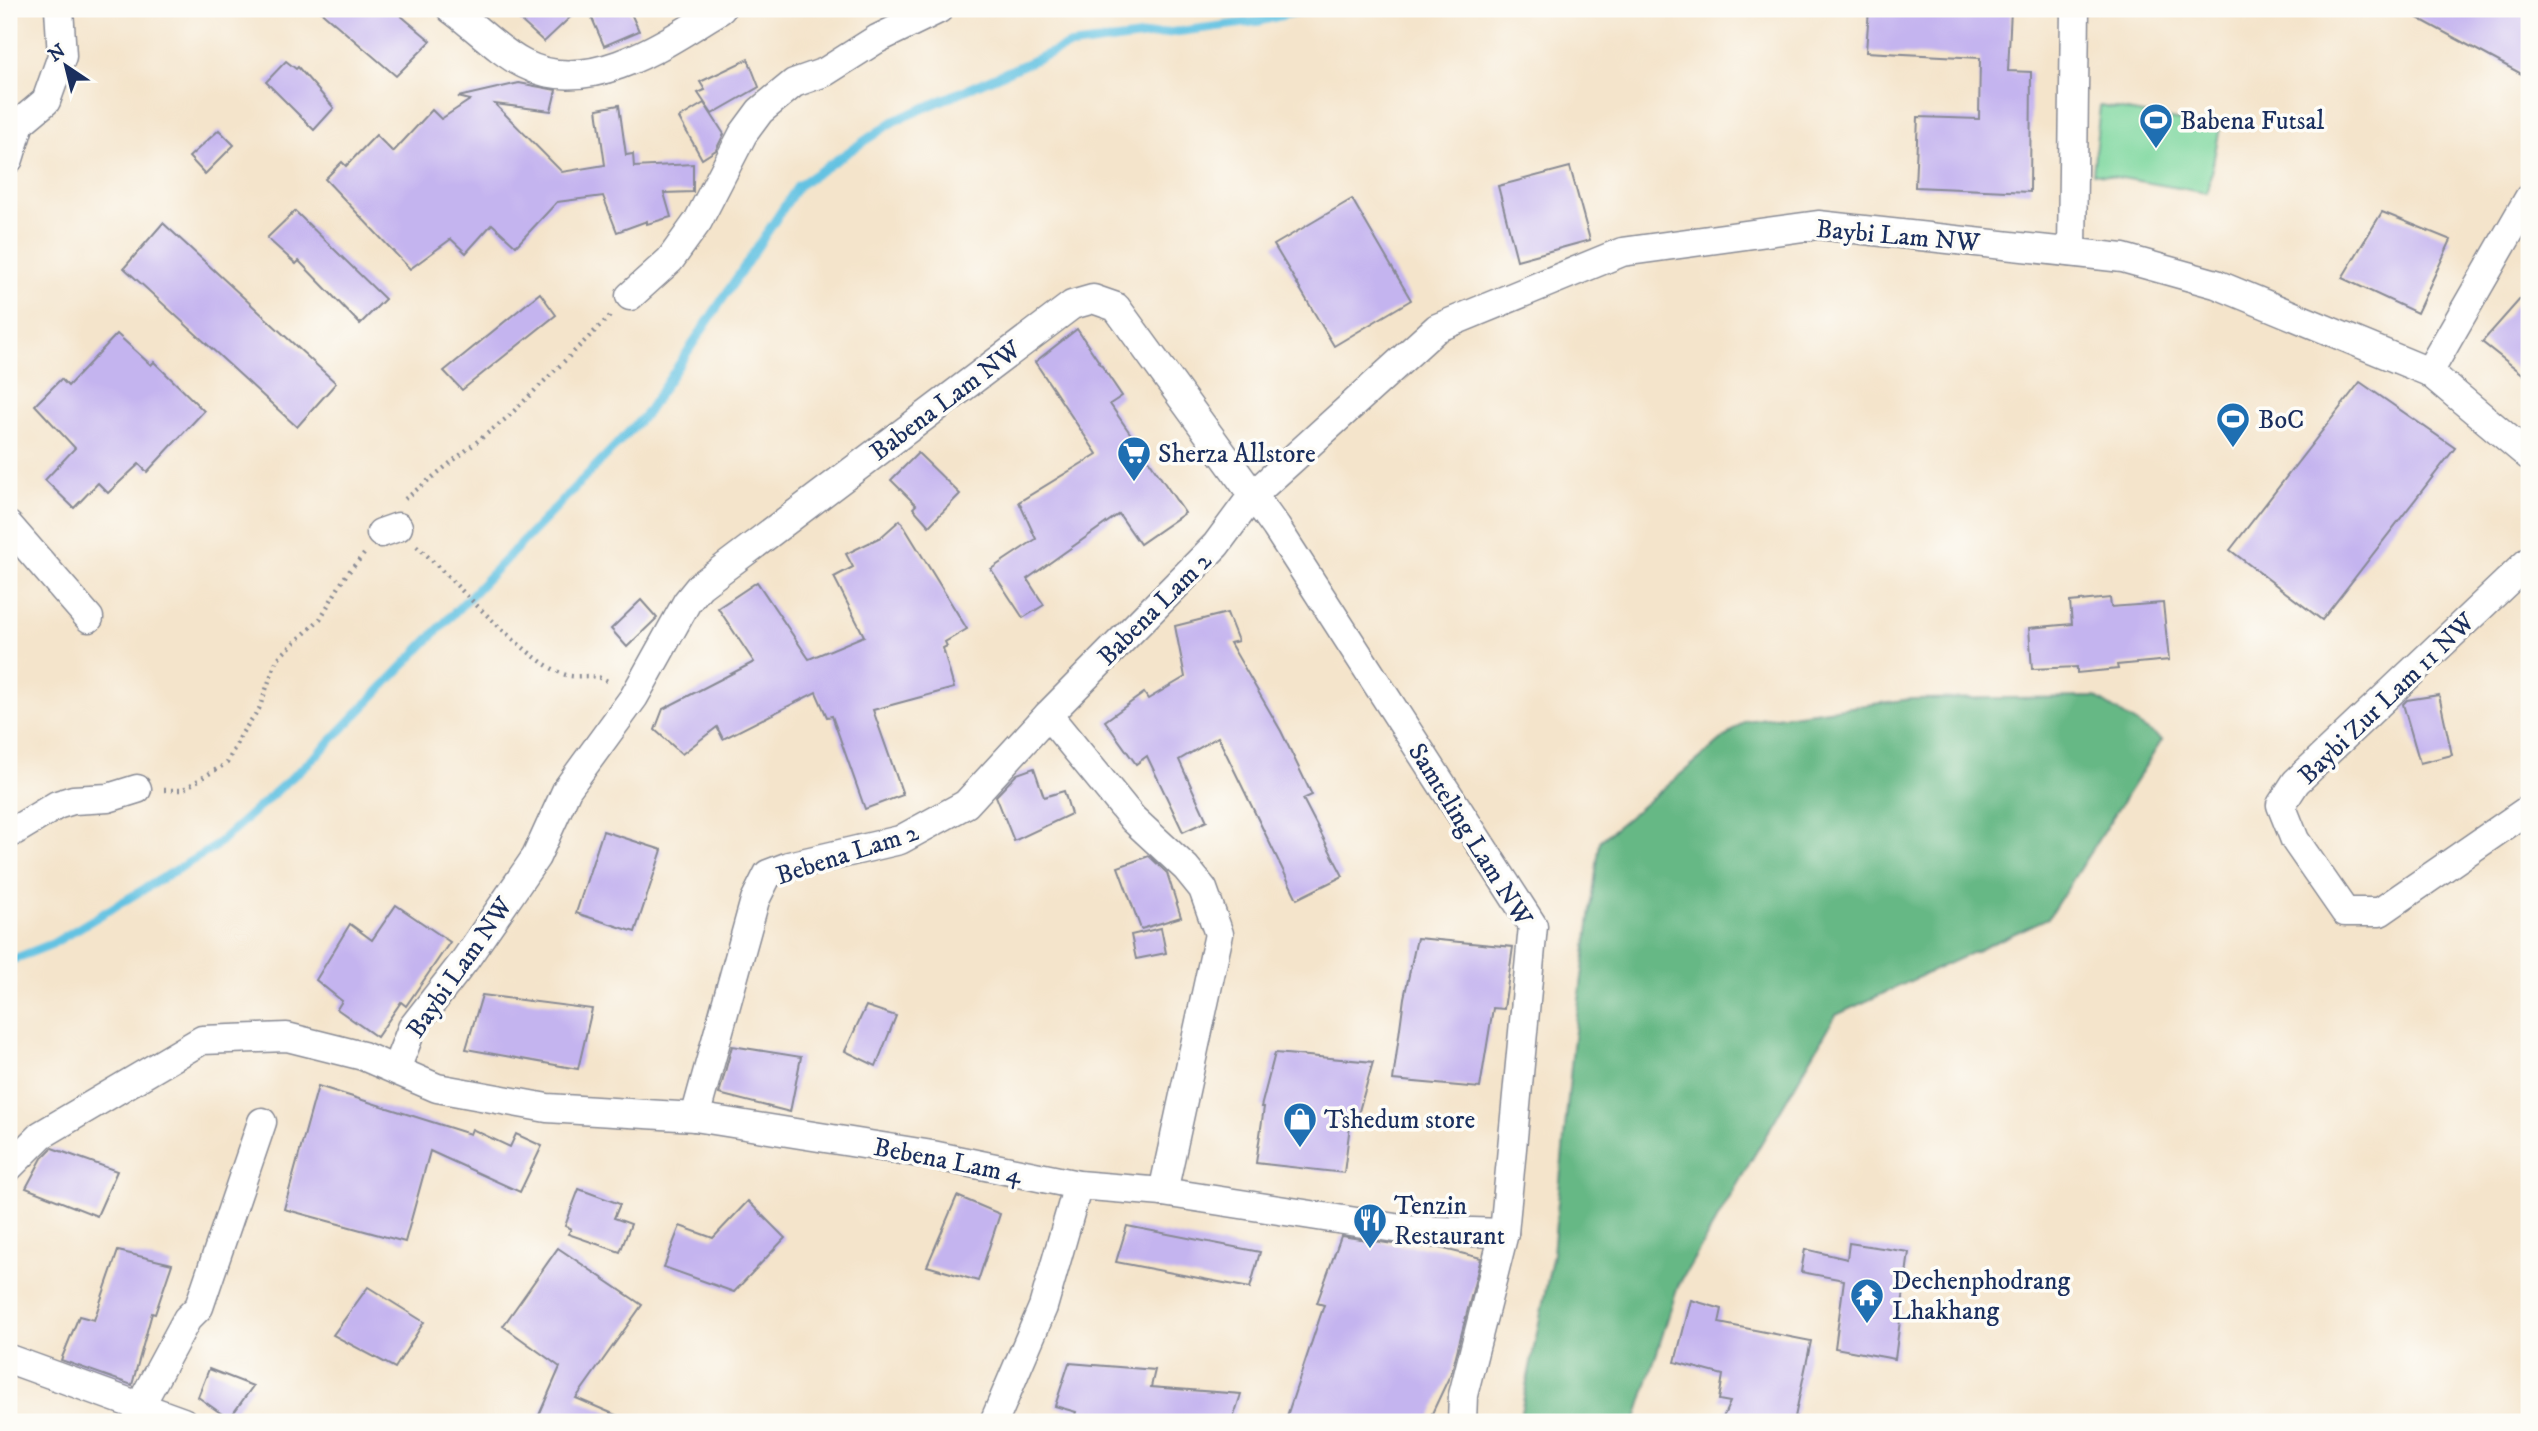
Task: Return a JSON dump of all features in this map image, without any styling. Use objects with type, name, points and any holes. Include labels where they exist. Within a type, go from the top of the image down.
[{"type":"street","points":[[9,159],[14,128],[46,101],[62,56],[60,9]]},
{"type":"street","points":[[451,9],[524,64],[569,75],[629,63],[721,9]]},
{"type":"street","points":[[630,296],[670,260],[698,221],[743,134],[760,111],[794,83],[825,72],[877,39],[939,9]]},
{"type":"street","points":[[2072,251],[2076,9]]},
{"type":"street","points":[[2429,372],[2529,198]]},
{"type":"street","name":"Baybi Lam NW","points":[[1253,495],[1437,328],[1622,252],[1818,225],[2123,258],[2216,284],[2429,372],[2529,456]]},
{"type":"street","name":"Babena Lam NW","points":[[627,706],[687,602],[712,575],[1072,305],[1093,299],[1115,307],[1253,495]]},
{"type":"street","name":"Babena Lam 2","points":[[1048,715],[1216,545],[1253,495]]},
{"type":"street","name":"Samteling Lam NW","points":[[1253,495],[1533,926],[1504,1233],[1463,1395],[1462,1422]]},
{"type":"street","points":[[9,526],[89,618]]},
{"type":"street","name":"Baybi Zur Lam 11 NW","points":[[2529,561],[2296,782],[2281,805],[2295,840],[2345,912],[2380,912],[2529,809]]},
{"type":"street","name":"Baybi Lam NW","points":[[9,1167],[41,1135],[202,1041],[287,1037],[363,1056],[396,1069],[412,1028],[465,960],[536,857],[567,789],[627,706]]},
{"type":"street","points":[[1048,715],[1124,809],[1186,868],[1203,889],[1219,934],[1163,1192]]},
{"type":"street","name":"Bebena Lam 2","points":[[695,1117],[755,901],[768,874],[900,840],[937,823],[966,804],[1048,715]]},
{"type":"street","points":[[9,834],[57,805],[72,800],[108,798],[137,789]]},
{"type":"street","name":"Bebena Lam 4","points":[[396,1069],[438,1088],[547,1108],[695,1117],[932,1155],[1078,1185],[1163,1192],[1408,1230],[1504,1233]]},
{"type":"street","points":[[140,1406],[187,1318],[199,1307],[262,1122]]},
{"type":"street","points":[[994,1422],[1043,1307],[1078,1185]]},
{"type":"street","points":[[9,1359],[183,1422]]},
{"type":"path","points":[[137,789],[182,790],[227,763],[242,733],[259,709],[276,659],[327,610],[346,575],[389,530],[400,503],[508,417],[630,296]]},
{"type":"path","points":[[389,530],[510,635],[564,675],[597,675],[627,706]]},
{"type":"green space","name":"Babena Futsal","points":[[2100,106],[2220,128],[2207,193],[2093,173]]},
{"type":"green space","points":[[2095,697],[2162,740],[2048,918],[1836,1015],[1678,1286],[1635,1422],[1519,1422],[1553,1253],[1573,1046],[1600,841],[1745,721],[1911,699]]},
{"type":"building","points":[[318,9],[393,9],[431,41],[396,76]]},
{"type":"building","points":[[508,9],[579,9],[544,42]]},
{"type":"building","points":[[588,9],[629,9],[639,31],[604,46]]},
{"type":"building","points":[[1869,9],[2011,9],[2008,71],[2031,72],[2030,192],[1915,187],[1918,117],[1979,119],[1980,58],[1866,52]]},
{"type":"building","points":[[2401,9],[2529,9],[2529,78]]},
{"type":"building","points":[[748,59],[759,87],[712,114],[698,93],[705,90],[700,82]]},
{"type":"building","points":[[286,61],[296,69],[298,67],[334,108],[314,130],[266,82]]},
{"type":"building","points":[[519,83],[556,90],[551,111],[495,104],[562,172],[605,165],[597,109],[619,105],[626,155],[633,154],[634,167],[693,164],[693,192],[664,193],[671,217],[647,224],[647,221],[617,232],[603,196],[557,202],[516,246],[492,224],[466,253],[451,239],[410,269],[325,179],[342,162],[346,166],[376,135],[393,152],[432,110],[441,119],[470,100],[458,97]]},
{"type":"building","points":[[704,103],[724,134],[716,150],[702,159],[679,118]]},
{"type":"building","points":[[219,130],[234,145],[205,174],[189,157]]},
{"type":"building","points":[[1570,167],[1590,240],[1517,260],[1498,186]]},
{"type":"building","points":[[1352,199],[1411,300],[1334,346],[1274,245]]},
{"type":"building","points":[[295,211],[385,299],[360,324],[299,261],[296,264],[267,238]]},
{"type":"building","points":[[2382,212],[2451,240],[2417,313],[2342,278]]},
{"type":"building","points":[[163,223],[336,383],[297,427],[124,268]]},
{"type":"building","points":[[2529,289],[2529,379],[2482,342]]},
{"type":"building","points":[[540,293],[556,315],[462,390],[444,371]]},
{"type":"building","points":[[1077,329],[1122,396],[1110,404],[1185,513],[1140,544],[1119,514],[1027,579],[1044,605],[1023,618],[991,569],[1036,539],[1019,502],[1097,454],[1035,362]]},
{"type":"building","points":[[117,334],[151,365],[154,362],[204,411],[147,472],[139,464],[108,493],[98,483],[74,508],[45,480],[75,448],[35,405],[61,379],[68,386]]},
{"type":"building","points":[[2360,382],[2455,448],[2322,620],[2230,550]]},
{"type":"building","points":[[918,453],[960,494],[929,526],[913,508],[916,505],[891,480]]},
{"type":"building","points":[[900,520],[967,629],[945,642],[947,646],[943,648],[954,688],[873,710],[903,795],[865,809],[832,716],[827,717],[816,692],[723,739],[717,727],[682,754],[655,730],[663,709],[754,662],[718,608],[757,582],[809,659],[864,636],[834,577],[853,567],[846,554],[881,537]]},
{"type":"building","points":[[2110,598],[2111,607],[2163,603],[2169,660],[2117,665],[2118,669],[2077,673],[2077,667],[2032,669],[2029,628],[2072,624],[2070,602]]},
{"type":"building","points":[[641,600],[657,618],[627,647],[611,629]]},
{"type":"building","points":[[1227,613],[1238,641],[1230,643],[1281,731],[1312,795],[1303,799],[1343,876],[1297,899],[1218,737],[1179,760],[1207,821],[1183,832],[1147,756],[1136,764],[1105,721],[1144,693],[1148,699],[1185,677],[1175,626]]},
{"type":"building","points":[[2439,695],[2452,755],[2420,763],[2403,704],[2407,700]]},
{"type":"building","points":[[1034,768],[1044,797],[1064,791],[1071,814],[1014,841],[996,796],[1017,774]]},
{"type":"building","points":[[603,831],[662,850],[635,932],[576,913]]},
{"type":"building","points":[[1149,856],[1167,873],[1181,917],[1141,929],[1118,867]]},
{"type":"building","points":[[396,905],[450,942],[406,1006],[401,1002],[377,1037],[337,1009],[342,1001],[316,980],[350,924],[372,940]]},
{"type":"building","points":[[1161,928],[1166,953],[1136,959],[1131,935]]},
{"type":"building","points":[[1417,938],[1513,947],[1504,1009],[1493,1008],[1480,1088],[1393,1080],[1404,998]]},
{"type":"building","points":[[482,995],[592,1009],[578,1069],[466,1049]]},
{"type":"building","points":[[866,1006],[896,1016],[876,1066],[845,1051]]},
{"type":"building","points":[[732,1046],[801,1057],[790,1112],[719,1094]]},
{"type":"building","points":[[1275,1053],[1373,1062],[1357,1118],[1351,1117],[1344,1173],[1256,1163],[1264,1107],[1261,1107]]},
{"type":"building","points":[[318,1086],[470,1134],[472,1129],[510,1147],[516,1134],[542,1146],[520,1192],[430,1151],[405,1242],[284,1209]]},
{"type":"building","points":[[52,1148],[117,1171],[97,1216],[26,1188],[42,1158]]},
{"type":"building","points":[[579,1189],[620,1204],[614,1218],[631,1224],[620,1252],[568,1234],[571,1229],[565,1226]]},
{"type":"building","points":[[957,1196],[1000,1214],[978,1281],[927,1266]]},
{"type":"building","points":[[748,1201],[785,1238],[734,1292],[664,1267],[680,1226],[713,1238]]},
{"type":"building","points":[[1127,1226],[1260,1252],[1250,1288],[1116,1262]]},
{"type":"building","points":[[1341,1236],[1406,1246],[1440,1248],[1481,1258],[1452,1371],[1428,1422],[1285,1422],[1324,1305],[1317,1303]]},
{"type":"building","points":[[1849,1243],[1909,1252],[1895,1359],[1835,1348],[1844,1280],[1801,1272],[1805,1249],[1847,1259]]},
{"type":"building","points":[[558,1248],[642,1305],[576,1398],[632,1422],[536,1422],[560,1367],[503,1326]]},
{"type":"building","points":[[118,1251],[172,1264],[155,1314],[152,1313],[132,1385],[61,1360],[79,1316],[94,1320]]},
{"type":"building","points":[[368,1287],[424,1322],[395,1368],[333,1335]]},
{"type":"building","points":[[1691,1300],[1722,1309],[1719,1323],[1811,1341],[1794,1422],[1721,1422],[1730,1402],[1719,1400],[1723,1375],[1675,1362]]},
{"type":"building","points":[[1069,1363],[1155,1370],[1151,1387],[1241,1394],[1232,1422],[1073,1422],[1076,1412],[1055,1406]]},
{"type":"building","points":[[209,1369],[253,1386],[229,1419],[198,1397]]},
{"type":"waterway","points":[[9,961],[52,944],[213,848],[318,754],[646,414],[798,186],[894,121],[1067,46],[1260,21],[1308,9]]},
{"type":"place","name":"Babena Futsal","points":[[2156,150]]},
{"type":"place","name":"BoC","points":[[2233,449]]},
{"type":"place","name":"Sherza Allstore","points":[[1134,483]]},
{"type":"place","name":"Tshedum store","points":[[1300,1149]]},
{"type":"place","name":"Tenzin Restaurant","points":[[1370,1250]]},
{"type":"place","name":"Dechenphodrang Lhakhang","points":[[1867,1325]]}]
